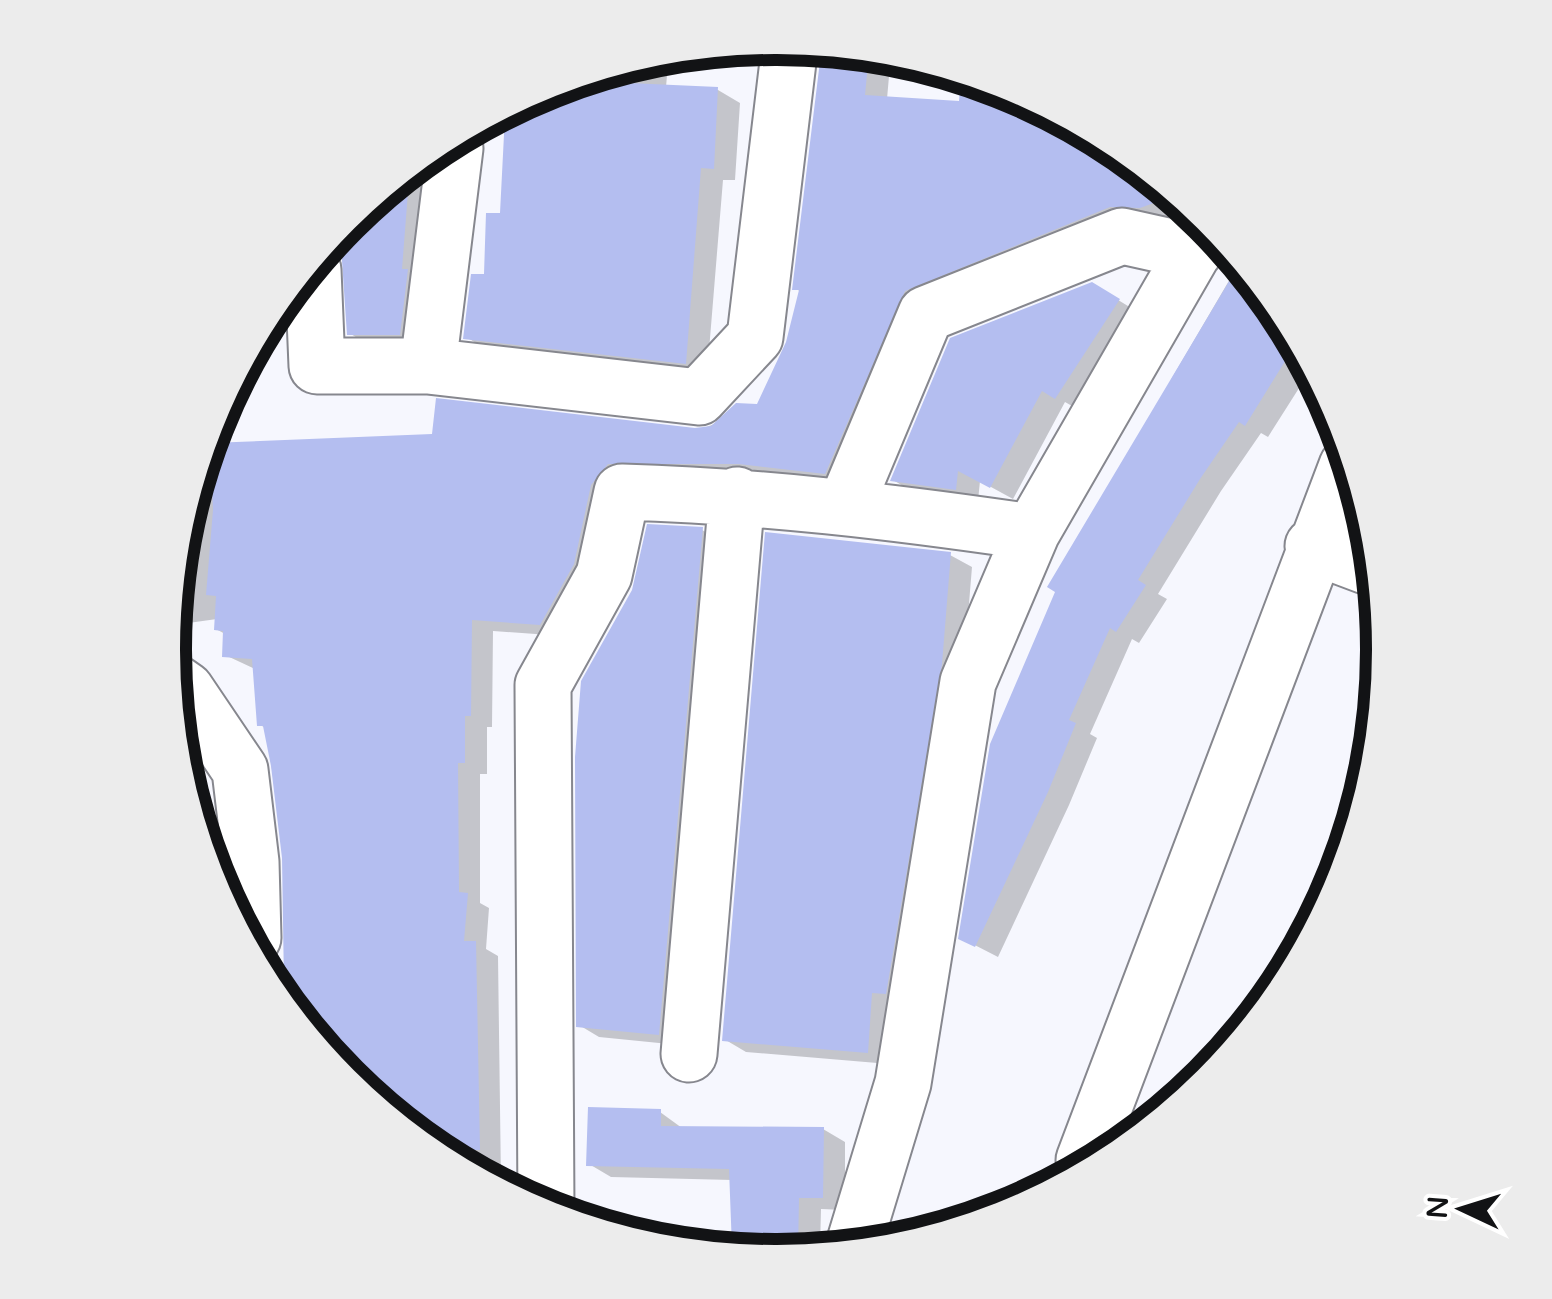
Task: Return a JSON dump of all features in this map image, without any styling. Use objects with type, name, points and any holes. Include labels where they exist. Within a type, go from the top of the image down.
[{"type":"street","points":[[314,284],[317,366],[428,366],[700,397],[755,337],[788,60]]},
{"type":"street","points":[[428,366],[455,155]]},
{"type":"street","points":[[846,505],[926,314],[1122,236],[1198,239]]},
{"type":"street","points":[[857,1233],[903,1083],[968,682],[1032,532],[1200,241]]},
{"type":"street","points":[[1088,1150],[1340,480]]},
{"type":"street","points":[[546,1192],[543,685],[604,575],[622,492],[737,495],[846,505],[1032,532]]},
{"type":"street","points":[[689,1054],[737,495]]},
{"type":"street","points":[[1313,546],[1358,563]]},
{"type":"street","points":[[189,694],[240,770],[252,862],[253,921]]},
{"type":"building","points":[[820,62],[868,67],[865,95],[959,101],[960,89],[1002,105],[1104,159],[1159,201],[1140,208],[1110,207],[905,291],[825,474],[739,464],[608,464],[591,485],[574,564],[540,625],[472,620],[471,716],[465,716],[465,763],[458,763],[459,892],[468,893],[464,941],[476,941],[480,1150],[464,1150],[417,1117],[359,1066],[284,974],[282,858],[271,766],[263,726],[257,726],[252,659],[222,657],[223,631],[214,630],[216,596],[206,595],[212,481],[224,442],[432,434],[436,398],[695,428],[711,426],[736,403],[757,404],[786,342],[799,290],[792,290]]},
{"type":"building","points":[[615,82],[718,87],[714,169],[701,168],[686,364],[463,339],[471,274],[484,274],[486,213],[500,213],[504,127],[550,105]]},
{"type":"building","points":[[408,189],[402,269],[408,269],[400,335],[347,335],[341,252]]},
{"type":"building","points":[[1232,277],[1288,357],[1245,426],[1239,422],[1200,479],[1138,580],[1146,585],[1116,632],[1110,628],[1069,720],[1076,723],[1048,792],[975,947],[958,939],[990,744],[1055,592],[1047,587]]},
{"type":"building","points":[[1092,282],[1120,299],[1055,399],[1042,391],[990,488],[958,471],[956,490],[890,481],[950,338]]},
{"type":"building","points":[[647,524],[703,527],[659,1035],[576,1027],[575,757],[581,681],[632,590]]},
{"type":"building","points":[[765,532],[951,552],[942,664],[886,994],[872,993],[868,1053],[722,1041]]},
{"type":"building","points":[[588,1107],[661,1109],[661,1126],[824,1127],[823,1198],[799,1198],[798,1238],[732,1237],[729,1169],[586,1166]]}]
